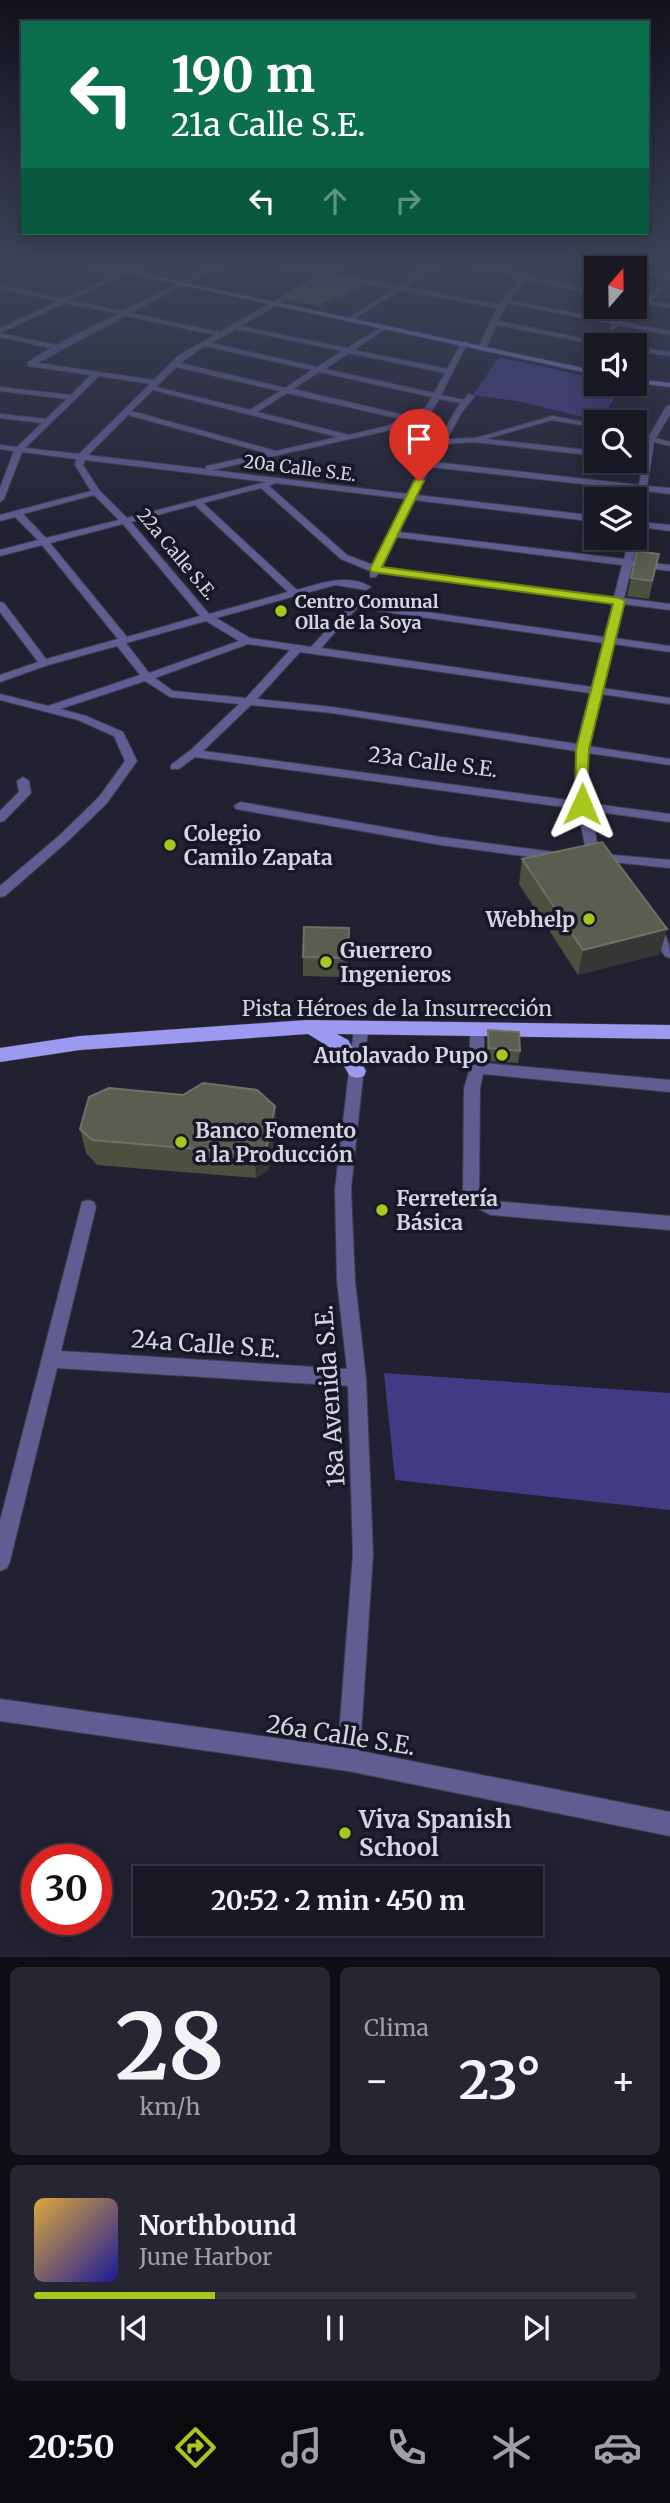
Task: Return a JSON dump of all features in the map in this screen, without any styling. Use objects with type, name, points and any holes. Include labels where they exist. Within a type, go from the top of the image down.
[{"type":"main road","points":[[515,355],[584,371]]},
{"type":"main road","points":[[647,382],[670,385]]},
{"type":"main road","points":[[307,1027],[336,1041],[357,1071]]},
{"type":"main road","name":"Pista Héroes de la Insurrección","points":[[0,1055],[80,1043],[307,1027],[670,1032]]},
{"type":"street","points":[[46,355],[31,364],[155,385],[348,437]]},
{"type":"street","points":[[81,457],[128,413],[174,364],[187,355]]},
{"type":"street","points":[[255,355],[436,396],[467,399],[440,449],[427,464],[357,605],[314,650]]},
{"type":"street","points":[[252,412],[341,355]]},
{"type":"street","points":[[373,355],[450,372]]},
{"type":"street","points":[[199,471],[390,428],[429,410],[459,355]]},
{"type":"street","points":[[174,364],[410,419]]},
{"type":"street","points":[[0,499],[3,485],[19,450],[97,374]]},
{"type":"street","points":[[0,389],[72,397]]},
{"type":"street","points":[[642,487],[651,439],[670,407]]},
{"type":"street","points":[[128,413],[277,453]]},
{"type":"street","points":[[0,416],[47,421]]},
{"type":"street","points":[[474,440],[552,418],[584,424]]},
{"type":"street","points":[[390,428],[444,439],[584,453]]},
{"type":"street","points":[[647,438],[670,444]]},
{"type":"street","name":"20a Calle S.E.","points":[[0,447],[584,518]]},
{"type":"street","name":"22a Calle S.E.","points":[[81,457],[79,465],[96,492],[205,617],[247,640],[670,701]]},
{"type":"street","points":[[427,464],[633,487]]},
{"type":"street","points":[[0,553],[279,481]]},
{"type":"street","points":[[263,485],[344,557],[375,569],[670,607]]},
{"type":"street","points":[[647,489],[670,491]]},
{"type":"street","points":[[0,518],[96,492]]},
{"type":"street","points":[[196,502],[295,593]]},
{"type":"street","points":[[18,513],[44,541],[147,677],[170,694],[332,710],[670,762]]},
{"type":"street","points":[[647,527],[670,528]]},
{"type":"street","points":[[393,534],[670,568]]},
{"type":"street","points":[[612,870],[607,861],[592,851],[587,813],[582,804],[582,749],[632,550]]},
{"type":"street","points":[[0,680],[44,663],[335,582],[366,587]]},
{"type":"street","points":[[0,605],[44,663]]},
{"type":"street","points":[[357,605],[670,649]]},
{"type":"street","points":[[48,709],[213,655],[247,640]]},
{"type":"street","points":[[175,767],[249,701],[298,648]]},
{"type":"street","points":[[0,696],[82,718],[119,734],[131,761],[103,800],[0,893]]},
{"type":"street","name":"23a Calle S.E.","points":[[191,753],[670,818]]},
{"type":"street","points":[[0,818],[25,793],[23,781]]},
{"type":"street","points":[[240,806],[441,841],[553,857],[600,857],[670,864]]},
{"type":"street","points":[[646,920],[670,953]]},
{"type":"street","name":"18a Avenida S.E.","points":[[348,1760],[363,1554],[357,1378],[346,1281],[343,1189],[360,1029]]},
{"type":"street","points":[[477,1030],[477,1068],[472,1088],[471,1197],[491,1208],[670,1223]]},
{"type":"street","points":[[477,1068],[670,1086]]},
{"type":"street","points":[[0,1561],[88,1207]]},
{"type":"street","name":"24a Calle S.E.","points":[[52,1359],[357,1378]]},
{"type":"street","name":"26a Calle S.E.","points":[[0,1710],[348,1760],[670,1824]]},
{"type":"shaded area","points":[[499,357],[584,376],[584,396],[616,396],[607,410],[584,410],[584,417],[517,401],[473,395]]},
{"type":"shaded area","points":[[384,1373],[670,1393],[670,1510],[395,1480]]},
{"type":"building","points":[[637,551],[659,554],[652,581],[631,578]]},
{"type":"building","points":[[602,842],[667,929],[583,950],[522,859]]},
{"type":"building","points":[[304,927],[349,928],[348,958],[303,957]]},
{"type":"building","points":[[488,1030],[519,1032],[520,1051],[489,1048]]},
{"type":"building","points":[[203,1083],[257,1090],[275,1106],[267,1146],[254,1154],[92,1140],[80,1129],[89,1097],[109,1088],[183,1095]]},
{"type":"place","name":"Centro Comunal Olla de la Soya","points":[[281,611]]},
{"type":"place","name":"Colegio Camilo Zapata","points":[[170,845]]},
{"type":"place","name":"Webhelp","points":[[589,919]]},
{"type":"place","name":"Guerrero Ingenieros","points":[[326,962]]},
{"type":"place","name":"Autolavado Pupo","points":[[502,1055]]},
{"type":"place","name":"Banco Fomento a la Producción","points":[[181,1142]]},
{"type":"place","name":"Ferretería Básica","points":[[382,1210]]},
{"type":"place","name":"Viva Spanish School","points":[[345,1833]]},
{"type":"route","points":[[419,481],[375,569],[620,601],[582,749],[582,804]]}]
